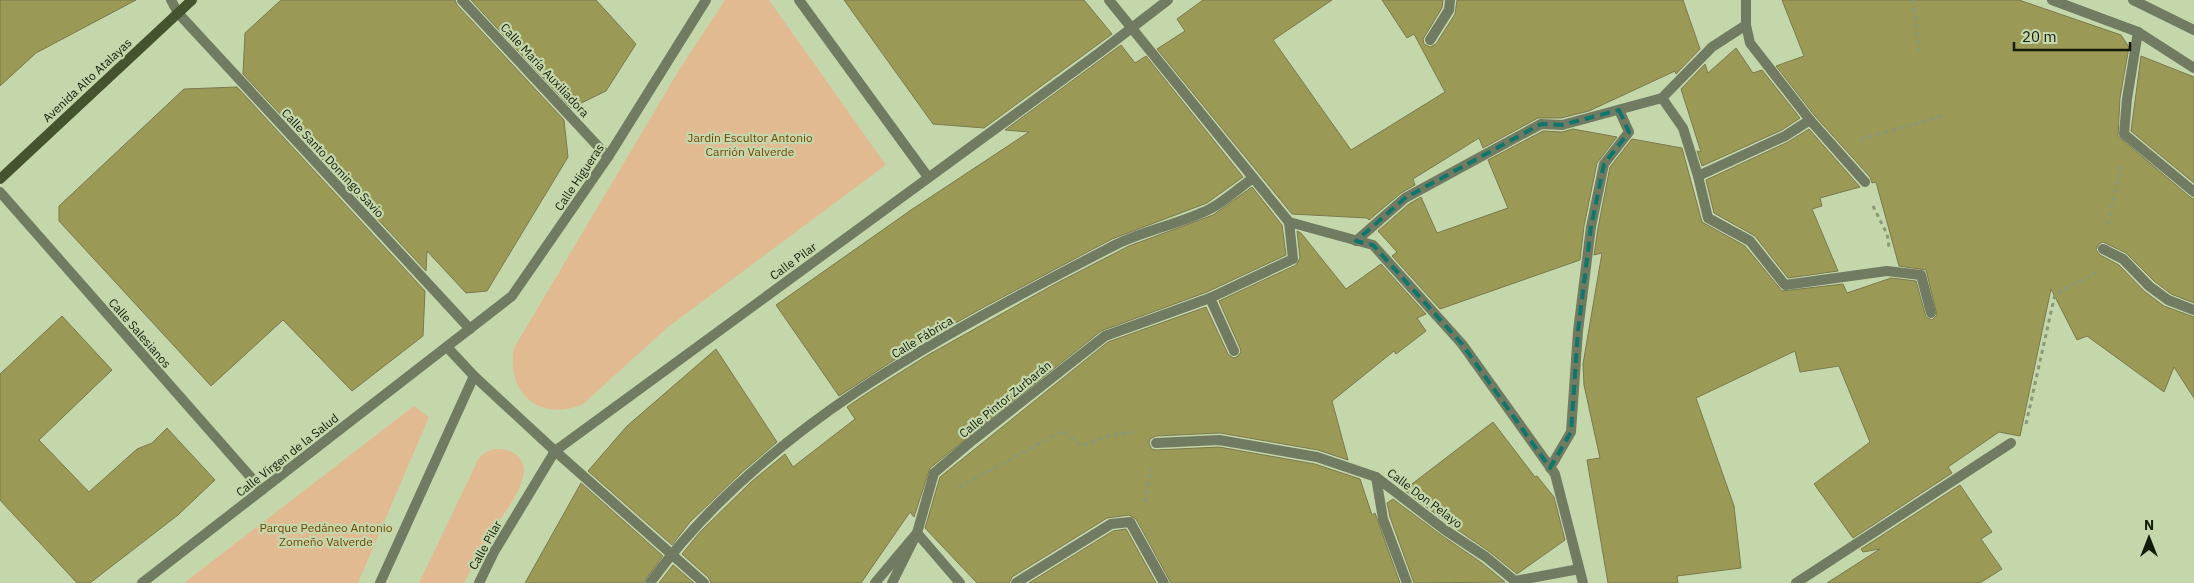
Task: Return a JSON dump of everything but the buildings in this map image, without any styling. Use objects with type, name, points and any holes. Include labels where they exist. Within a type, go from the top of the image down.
[{"type":"main road","name":"Avenida Alto Atalayas","points":[[0,179],[192,0]]},
{"type":"street","name":"Calle Santo Domingo Savio","points":[[171,0],[178,13],[470,329]]},
{"type":"street","name":"Calle María Auxiliadora","points":[[462,0],[608,158]]},
{"type":"street","name":"Calle Higueras","points":[[448,347],[512,296],[608,158],[706,0]]},
{"type":"street","points":[[799,0],[928,177]]},
{"type":"street","points":[[1109,0],[1288,222],[1373,245],[1462,344],[1555,474],[1583,583]]},
{"type":"street","name":"Calle Pilar","points":[[479,583],[494,552],[555,451],[1133,28],[1168,0]]},
{"type":"street","points":[[1430,40],[1449,10],[1450,0]]},
{"type":"street","points":[[1746,0],[1746,25],[1750,43],[1810,120],[1865,182]]},
{"type":"street","points":[[2052,0],[2138,32],[2194,68]]},
{"type":"street","points":[[2133,0],[2194,30]]},
{"type":"street","points":[[1356,241],[1405,198],[1542,124],[1562,125],[1662,98],[1712,47],[1746,25]]},
{"type":"street","points":[[2138,32],[2127,99],[2124,134],[2194,192]]},
{"type":"street","points":[[1662,98],[1683,128],[1698,176],[1708,218],[1750,242],[1785,285],[1893,272],[1921,275],[1931,313]]},
{"type":"street","points":[[1550,468],[1571,432],[1578,331],[1591,227],[1604,164],[1629,132],[1619,110]]},
{"type":"street","points":[[1698,176],[1785,136],[1810,120]]},
{"type":"street","name":"Calle Fábrica","points":[[650,583],[670,554],[720,499],[780,446],[863,388],[997,306],[1129,238],[1210,208],[1253,178]]},
{"type":"street","name":"Calle Salesianos","points":[[0,192],[262,490]]},
{"type":"street","name":"Calle Pintor Zurbarán","points":[[875,583],[916,533],[934,473],[1105,336],[1210,298],[1293,259],[1288,222]]},
{"type":"street","points":[[2102,249],[2124,259],[2148,286],[2168,300],[2194,310]]},
{"type":"street","points":[[1210,298],[1234,351]]},
{"type":"street","points":[[448,347],[474,376],[555,451],[704,583]]},
{"type":"street","name":"Calle Virgen de la Salud","points":[[142,583],[448,347]]},
{"type":"street","points":[[380,583],[474,376]]},
{"type":"street","name":"Calle Don Pelayo","points":[[1156,443],[1218,440],[1317,457],[1376,477],[1445,530],[1486,557],[1515,581],[1579,569]]},
{"type":"street","points":[[1796,583],[2011,443]]},
{"type":"street","points":[[1376,477],[1383,519],[1407,583]]},
{"type":"street","points":[[1016,583],[1111,524],[1130,522],[1164,583]]},
{"type":"street","points":[[892,583],[916,533],[960,583]]},
{"type":"path","points":[[1913,0],[1920,57]]},
{"type":"path","points":[[1838,151],[1862,139],[1943,116]]},
{"type":"path","points":[[2102,249],[2128,137]]},
{"type":"path","points":[[1865,182],[1877,218],[1887,234],[1893,272]]},
{"type":"path","points":[[2011,443],[2023,439],[2055,294],[2124,259]]},
{"type":"path","points":[[931,486],[961,487],[1063,431],[1082,446],[1108,436],[1143,431],[1156,443],[1144,506],[1130,522]]},
{"type":"highlighted area","points":[[1619,110],[1629,132],[1604,164],[1591,227],[1578,331],[1571,432],[1550,468],[1462,344],[1373,245],[1356,241],[1405,198],[1541,124],[1562,125]]},
{"type":"green space","name":"Jardín Escultor Antonio Carrión Valverde","points":[[725,0],[769,0],[886,165],[668,327],[582,405],[566,409],[552,409],[539,406],[529,400],[515,379],[513,364],[514,348],[679,70]]},
{"type":"green space","name":"Parque Pedáneo Antonio Zomeño Valverde","points":[[414,406],[429,417],[358,583],[184,583]]},
{"type":"green space","points":[[494,449],[509,451],[521,460],[524,468],[520,488],[486,541],[464,583],[419,583],[479,458],[484,453]]}]
